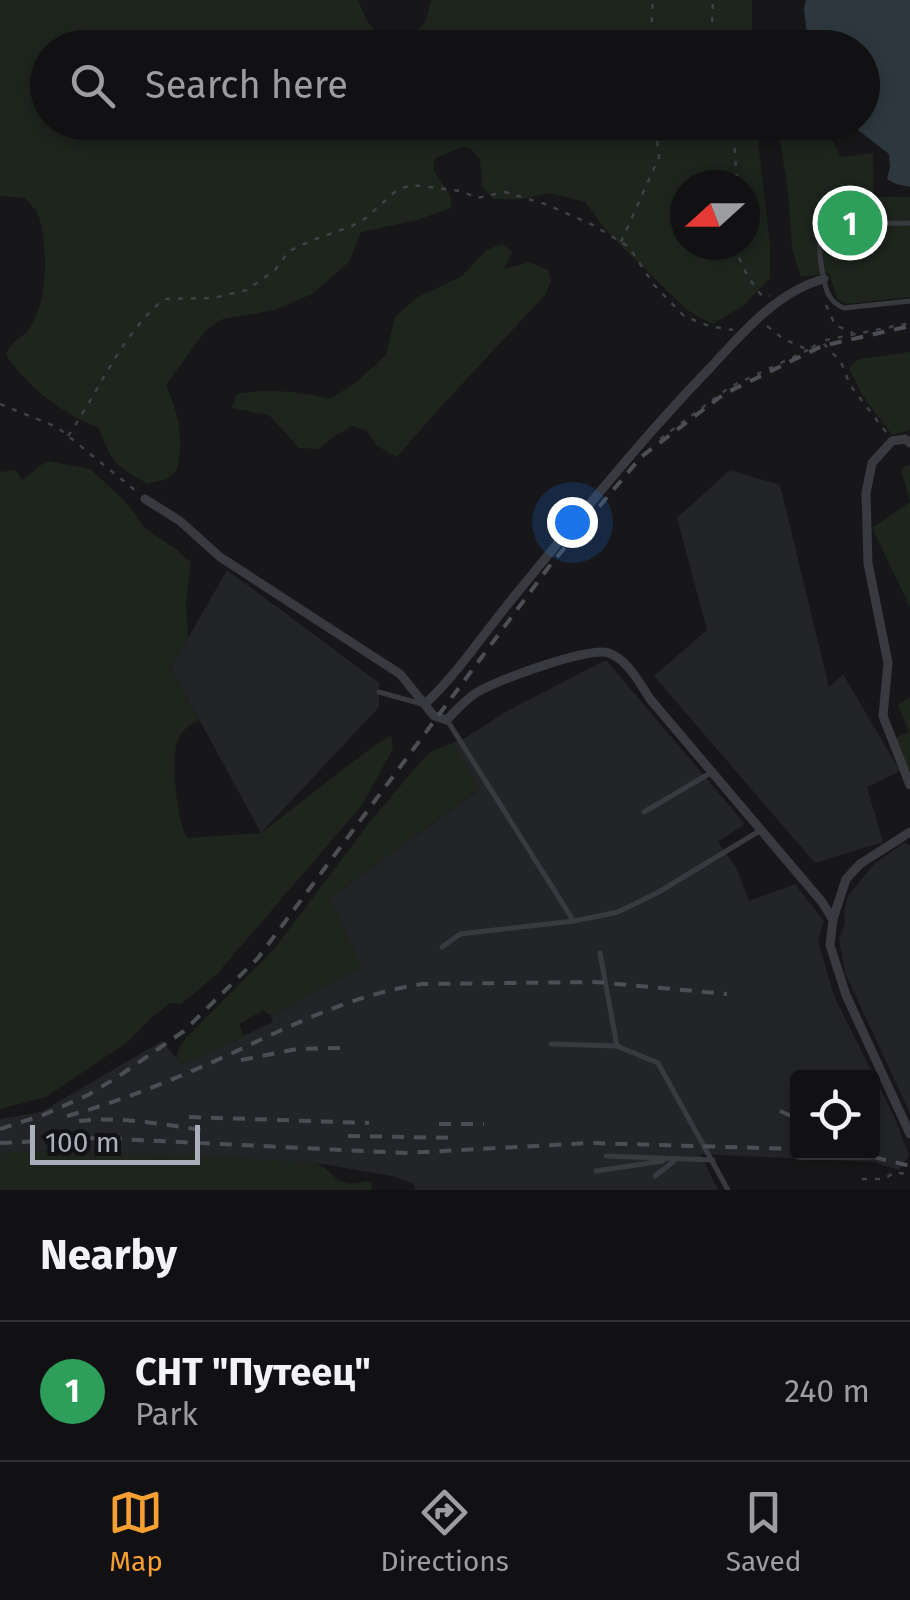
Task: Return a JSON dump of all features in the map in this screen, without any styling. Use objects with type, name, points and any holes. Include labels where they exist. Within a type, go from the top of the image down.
[{"type":"street","points":[[425,704],[448,682],[517,593],[686,392],[788,296],[808,283],[824,279]]},
{"type":"street","points":[[908,440],[892,440],[872,464],[866,494],[868,562],[888,663],[883,716],[910,785]]},
{"type":"street","points":[[145,498],[180,521],[220,557],[400,674],[434,716],[447,720],[478,692],[533,669],[589,653],[608,652],[626,664],[650,699],[822,902],[832,920]]},
{"type":"street","points":[[910,832],[860,864],[846,879],[832,920],[830,945],[846,995],[910,1134]]},
{"type":"lane","points":[[910,223],[848,226],[823,236],[820,247],[824,279],[834,304],[844,308],[910,301]]},
{"type":"lane","points":[[316,636],[324,624]]},
{"type":"lane","points":[[379,692],[425,704]]},
{"type":"lane","points":[[447,720],[574,921]]},
{"type":"lane","points":[[644,812],[712,772]]},
{"type":"lane","points":[[442,947],[460,934],[618,912],[761,830]]},
{"type":"lane","points":[[600,953],[617,1046]]},
{"type":"lane","points":[[551,1044],[617,1046],[658,1063],[728,1190]]},
{"type":"lane","points":[[606,1156],[713,1160]]},
{"type":"lane","points":[[596,1171],[676,1159]]},
{"type":"lane","points":[[655,1176],[676,1159]]},
{"type":"lane","points":[[714,1183],[722,1178]]},
{"type":"path","points":[[651,30],[653,0]]},
{"type":"path","points":[[712,30],[714,0]]},
{"type":"path","points":[[621,242],[659,156],[658,140]]},
{"type":"path","points":[[734,140],[735,170]]},
{"type":"path","points":[[68,436],[131,332],[164,299],[212,298],[246,290],[274,270],[290,251],[352,226],[397,190],[412,185],[461,191],[477,198],[505,192],[545,204],[593,225],[629,247],[654,285],[684,316],[709,326],[748,330],[768,326],[782,338],[808,350]]},
{"type":"path","points":[[740,260],[762,296],[788,296]]},
{"type":"path","points":[[822,296],[834,325],[854,334]]},
{"type":"path","points":[[641,444],[650,446],[730,387],[821,341],[910,323]]},
{"type":"path","points":[[821,341],[842,362],[850,385],[892,440]]},
{"type":"path","points":[[0,404],[57,427],[145,498]]},
{"type":"path","points":[[862,1179],[884,1179],[895,1172],[910,1175]]},
{"type":"shaded area","points":[[0,0],[358,0],[375,30],[30,30],[30,140],[758,140],[770,278],[743,306],[712,324],[687,310],[608,233],[585,202],[549,193],[523,199],[493,199],[482,186],[480,159],[471,149],[462,147],[435,158],[433,170],[450,195],[451,208],[361,232],[349,262],[312,294],[275,310],[223,319],[206,330],[166,385],[179,427],[177,470],[167,479],[148,484],[116,462],[99,428],[47,398],[6,355],[28,330],[41,302],[45,257],[35,209],[25,198],[0,196]]},
{"type":"shaded area","points":[[431,0],[752,0],[752,30],[417,30],[426,18]]},
{"type":"shaded area","points":[[806,0],[910,0],[910,187],[887,179],[889,154],[871,140],[880,140],[880,30],[806,30]]},
{"type":"shaded area","points":[[780,140],[832,140],[841,157],[873,153],[874,197],[910,197],[910,297],[846,304],[837,298],[829,273],[801,277],[792,249]]},
{"type":"shaded area","points":[[502,244],[512,252],[504,269],[530,262],[548,270],[551,280],[546,294],[397,457],[377,446],[366,430],[352,426],[319,449],[299,448],[269,415],[231,408],[237,394],[247,392],[309,394],[330,399],[387,354],[394,318],[416,298],[462,276],[487,250]]},
{"type":"shaded area","points":[[910,352],[910,430],[892,435],[863,396],[849,368],[859,359]]},
{"type":"shaded area","points":[[48,461],[90,469],[125,501],[145,528],[191,562],[186,602],[188,638],[171,668],[199,720],[180,735],[175,751],[178,805],[187,838],[261,833],[391,735],[393,749],[362,805],[216,975],[181,1004],[170,1003],[129,1041],[46,1097],[0,1109],[0,472],[16,470],[22,480]]},
{"type":"shaded area","points":[[910,465],[910,502],[901,470]]},
{"type":"shaded area","points":[[730,470],[780,485],[829,687],[843,674],[900,771],[867,787],[883,842],[815,863],[654,676],[707,630],[677,518]]},
{"type":"shaded area","points":[[910,502],[910,607],[872,528]]},
{"type":"shaded area","points":[[227,570],[379,683],[379,707],[261,833],[171,668]]},
{"type":"shaded area","points":[[606,660],[745,824],[718,842],[736,867],[749,901],[795,884],[824,921],[818,941],[834,996],[871,1070],[790,1070],[790,1158],[700,1154],[718,1190],[415,1190],[414,1184],[392,1176],[316,1163],[38,1151],[0,1153],[0,1119],[41,1112],[162,1041],[182,1065],[273,1022],[271,1016],[361,967],[330,898],[479,790],[453,743],[505,712]]},
{"type":"shaded area","points":[[910,697],[910,773],[895,738],[909,732],[898,705]]},
{"type":"shaded area","points":[[453,743],[480,789],[330,898],[362,967],[271,1016],[263,1010],[240,1024],[243,1038],[182,1065],[176,1059],[185,1039],[274,949],[372,819],[423,759]]},
{"type":"shaded area","points":[[905,842],[910,846],[910,1113],[845,973],[839,939],[848,896],[874,864]]},
{"type":"shaded area","points":[[880,1088],[909,1155],[899,1170],[873,1162],[830,1160],[880,1160]]},
{"type":"shaded area","points":[[38,1151],[316,1163],[342,1182],[372,1184],[371,1190],[0,1190],[0,1153]]},
{"type":"railway","points":[[0,1129],[88,1095],[119,1076],[184,1031],[258,958],[551,564],[641,457],[724,394],[822,346],[910,326]]},
{"type":"railway","points":[[67,1116],[168,1081],[346,1004],[422,984],[595,982],[727,994]]},
{"type":"railway","points":[[241,1060],[297,1049],[345,1048]]},
{"type":"railway","points":[[780,1111],[790,1115]]},
{"type":"railway","points":[[189,1117],[369,1123]]},
{"type":"railway","points":[[79,1121],[128,1120],[208,1131]]},
{"type":"railway","points":[[439,1124],[484,1124]]},
{"type":"railway","points":[[348,1136],[458,1138]]},
{"type":"railway","points":[[0,1143],[98,1138],[405,1153],[590,1143],[790,1149]]},
{"type":"railway","points":[[880,1159],[910,1166]]},
{"type":"place","name":"СНТ \"Путеец\"","points":[[850,223]]}]
